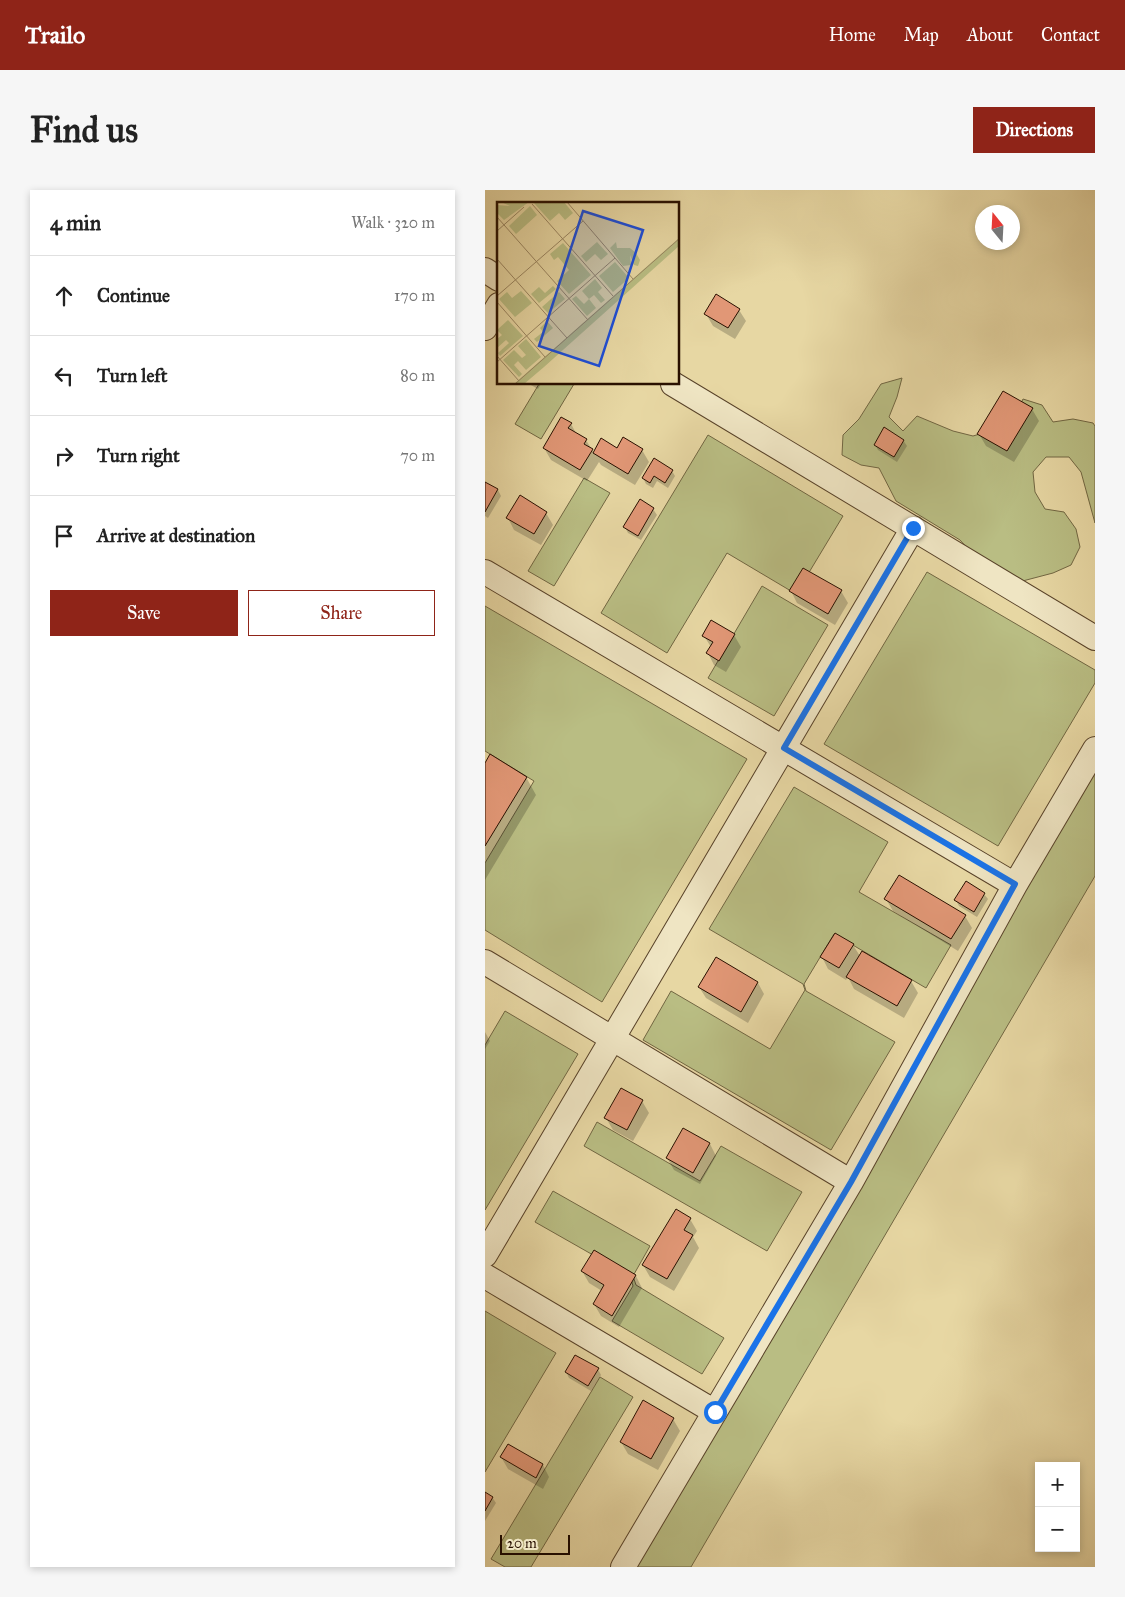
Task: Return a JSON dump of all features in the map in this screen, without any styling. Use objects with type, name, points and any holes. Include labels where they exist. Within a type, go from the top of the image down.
[{"type":"street","points":[[485,270],[497,278]]},
{"type":"street","points":[[485,328],[497,308]]},
{"type":"street","points":[[675,385],[1095,638]]},
{"type":"street","points":[[485,1255],[913,528]]},
{"type":"street","points":[[485,572],[1015,884]]},
{"type":"street","points":[[623,1567],[851,1182],[1015,884],[1095,750]]},
{"type":"street","points":[[485,962],[851,1182]]},
{"type":"street","points":[[485,1276],[715,1412]]},
{"type":"green space","points":[[902,378],[889,417],[903,431],[917,416],[953,431],[973,436],[993,430],[1013,419],[1023,399],[1042,405],[1053,422],[1073,419],[1093,423],[1095,426],[1095,523],[1081,472],[1069,457],[1046,457],[1033,472],[1035,492],[1045,509],[1064,512],[1076,529],[1080,547],[1071,565],[1053,573],[1015,583],[996,579],[960,540],[896,501],[879,468],[861,465],[842,455],[843,435],[859,419],[881,384]]},
{"type":"green space","points":[[538,385],[573,385],[541,439],[515,424]]},
{"type":"green space","points":[[708,435],[843,516],[796,594],[727,553],[667,653],[601,613]]},
{"type":"green space","points":[[584,478],[610,493],[554,586],[528,571]]},
{"type":"green space","points":[[927,572],[1095,670],[1095,683],[998,846],[824,744]]},
{"type":"green space","points":[[762,586],[828,625],[774,716],[708,678]]},
{"type":"green space","points":[[485,606],[747,759],[602,1002],[485,930],[485,863],[534,781],[485,751]]},
{"type":"green space","points":[[1095,752],[1095,876],[691,1567],[612,1567]]},
{"type":"green space","points":[[794,787],[888,842],[859,892],[951,945],[926,988],[834,934],[804,984],[806,991],[895,1042],[831,1150],[643,1040],[671,991],[770,1049],[805,990],[803,984],[709,929]]},
{"type":"green space","points":[[505,1011],[578,1054],[485,1210],[485,1045]]},
{"type":"green space","points":[[597,1122],[700,1181],[721,1146],[802,1192],[767,1251],[584,1146]]},
{"type":"green space","points":[[553,1191],[650,1246],[633,1276],[636,1285],[724,1338],[702,1374],[612,1321],[633,1286],[630,1276],[535,1222]]},
{"type":"green space","points":[[485,1311],[556,1353],[485,1472]]},
{"type":"green space","points":[[600,1377],[633,1397],[531,1567],[505,1567],[491,1559]]},
{"type":"building","points":[[716,294],[740,309],[728,328],[704,314]]},
{"type":"building","points":[[1003,391],[1033,408],[1007,451],[977,434]]},
{"type":"building","points":[[561,417],[572,423],[568,428],[587,439],[584,444],[593,449],[580,470],[543,448]]},
{"type":"building","points":[[884,427],[904,440],[894,457],[874,445]]},
{"type":"building","points":[[623,437],[643,449],[628,474],[593,453],[601,438],[617,448]]},
{"type":"building","points":[[654,458],[673,470],[665,483],[654,476],[650,483],[642,478]]},
{"type":"building","points":[[485,482],[498,489],[485,512]]},
{"type":"building","points":[[520,495],[547,512],[534,534],[506,518]]},
{"type":"building","points":[[640,499],[654,508],[638,536],[623,527]]},
{"type":"building","points":[[803,568],[842,590],[828,614],[789,591]]},
{"type":"building","points":[[711,620],[735,634],[719,661],[706,653],[713,642],[702,636]]},
{"type":"building","points":[[490,754],[527,777],[485,846],[485,763]]},
{"type":"building","points":[[899,875],[966,915],[951,939],[884,899]]},
{"type":"building","points":[[966,881],[985,893],[974,912],[954,900]]},
{"type":"building","points":[[835,933],[854,944],[839,968],[820,957]]},
{"type":"building","points":[[862,951],[912,980],[897,1006],[846,977]]},
{"type":"building","points":[[716,957],[758,982],[741,1012],[698,987]]},
{"type":"building","points":[[621,1088],[643,1100],[627,1130],[604,1118]]},
{"type":"building","points":[[683,1128],[710,1143],[693,1173],[666,1158]]},
{"type":"building","points":[[676,1209],[691,1218],[684,1230],[693,1235],[667,1279],[642,1265]]},
{"type":"building","points":[[594,1250],[636,1275],[612,1316],[593,1304],[604,1285],[581,1271]]},
{"type":"building","points":[[575,1355],[599,1368],[588,1386],[565,1372]]},
{"type":"building","points":[[643,1400],[674,1418],[651,1459],[620,1442]]},
{"type":"building","points":[[508,1444],[543,1464],[536,1478],[500,1457]]},
{"type":"building","points":[[485,1492],[493,1497],[485,1511]]},
{"type":"route","points":[[715,1412],[851,1182],[1015,884],[784,748],[913,528]]}]
